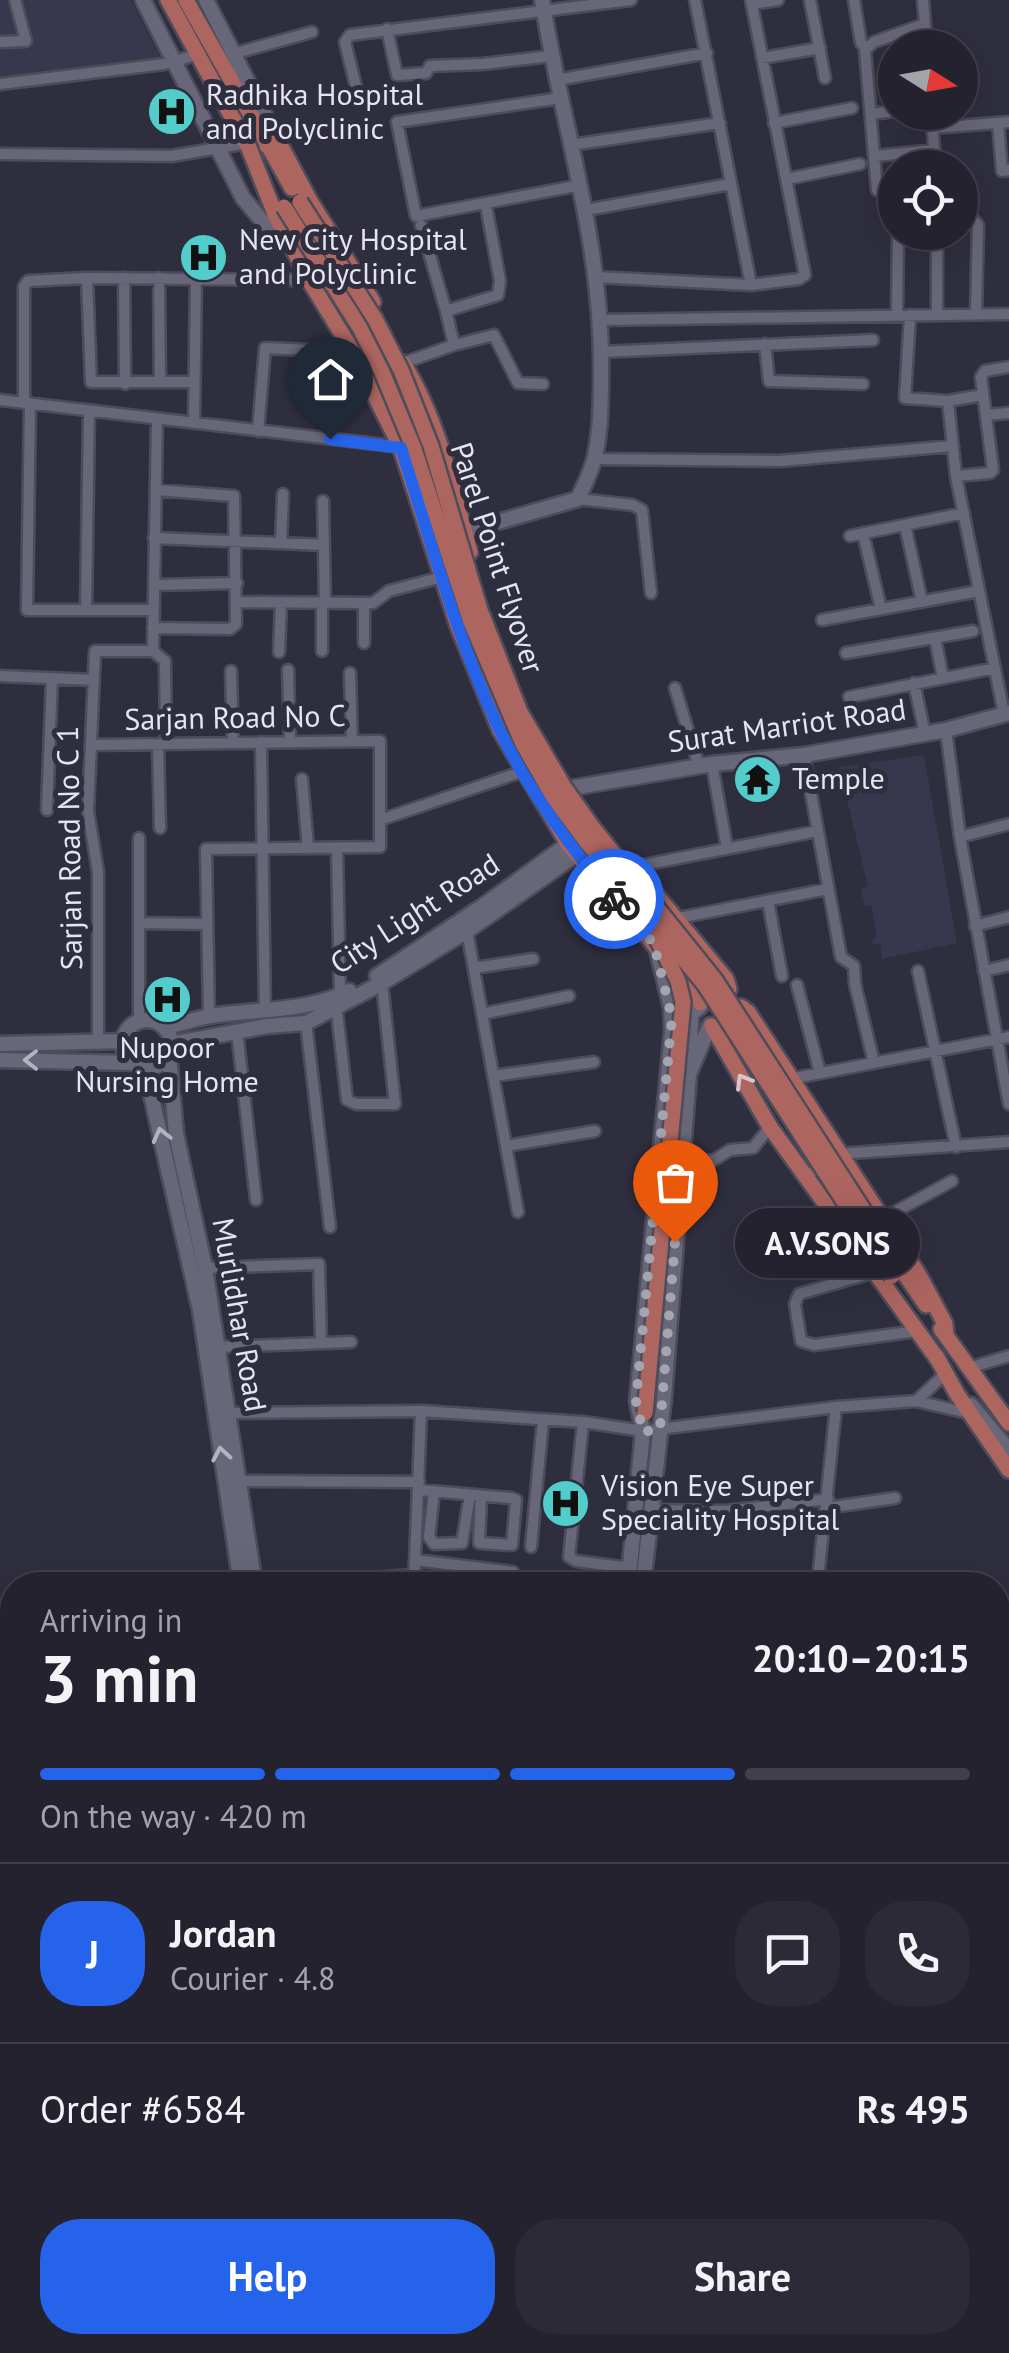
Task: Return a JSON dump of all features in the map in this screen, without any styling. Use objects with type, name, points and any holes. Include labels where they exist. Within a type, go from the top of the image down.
[{"type":"main road","points":[[144,0],[244,198],[269,228],[290,243]]},
{"type":"main road","points":[[168,0],[246,143],[309,280],[353,352],[401,448],[442,576],[500,730],[573,850],[654,944],[700,1005],[702,1017],[770,1127],[890,1272],[917,1332],[1009,1470]]},
{"type":"main road","points":[[186,0],[380,313],[419,390],[437,436],[487,616],[517,690],[571,788],[726,979],[729,989]]},
{"type":"main road","points":[[206,0],[236,53],[272,143]]},
{"type":"main road","points":[[431,541],[578,499],[594,459],[600,417],[602,320],[586,210],[543,6]]},
{"type":"main road","name":"Parel Point Flyover","points":[[246,143],[360,328],[382,372],[414,449],[471,622],[523,744],[554,798],[705,985],[890,1272],[946,1335],[1009,1423]]},
{"type":"main road","name":"Parel Point Flyover","points":[[272,143],[300,202],[374,319],[401,370],[432,446],[486,627],[529,727],[593,828],[715,980],[890,1272],[942,1368]]},
{"type":"main road","name":"Surat Marriot Road","points":[[571,788],[706,765],[804,755],[946,730],[1006,714]]},
{"type":"main road","points":[[0,1060],[159,1065],[170,1049],[237,1031],[306,1022],[337,1001],[382,984],[467,931],[602,828]]},
{"type":"main road","name":"City Light Road","points":[[139,1021],[152,1020],[164,1027],[209,1016],[337,1001],[573,850]]},
{"type":"main road","points":[[630,1572],[683,1002],[678,981],[641,908]]},
{"type":"main road","points":[[643,1423],[636,1401],[672,1031],[669,996],[654,944],[674,914]]},
{"type":"main road","points":[[644,1572],[691,1067],[691,1014],[712,988],[729,989],[736,994],[919,1275],[945,1324],[946,1335]]},
{"type":"main road","points":[[711,1026],[732,1024],[741,1006]]},
{"type":"main road","points":[[138,1066],[124,1053],[123,1041],[128,1029],[139,1021]]},
{"type":"main road","points":[[691,1067],[711,1026]]},
{"type":"main road","points":[[164,1027],[170,1049]]},
{"type":"main road","points":[[0,1044],[123,1041]]},
{"type":"main road","name":"Murlidhar Road","points":[[170,1049],[176,1134],[219,1347],[222,1413],[240,1572]]},
{"type":"main road","name":"Murlidhar Road","points":[[138,1066],[240,1481],[253,1572]]},
{"type":"main road","points":[[954,1390],[963,1394],[1009,1450]]},
{"type":"street","points":[[0,42],[26,41],[16,0]]},
{"type":"street","points":[[356,87],[345,39],[350,34],[543,6],[631,0]]},
{"type":"street","points":[[695,0],[751,285]]},
{"type":"street","points":[[595,277],[751,285],[799,279],[806,272],[751,2],[778,0]]},
{"type":"street","points":[[810,0],[825,78]]},
{"type":"street","points":[[854,0],[861,42],[866,47],[878,190]]},
{"type":"street","points":[[923,0],[926,30]]},
{"type":"street","points":[[866,47],[925,24]]},
{"type":"street","points":[[386,29],[397,75],[427,72],[430,66],[444,64],[490,64],[551,56]]},
{"type":"street","points":[[236,53],[312,32]]},
{"type":"street","points":[[762,58],[820,48]]},
{"type":"street","points":[[557,80],[707,53]]},
{"type":"street","points":[[0,84],[176,61],[199,54]]},
{"type":"street","points":[[560,98],[397,122],[416,216],[581,185]]},
{"type":"street","points":[[774,122],[852,108]]},
{"type":"street","points":[[871,114],[878,113]]},
{"type":"street","points":[[572,145],[720,122]]},
{"type":"street","points":[[978,125],[1004,123],[1001,171]]},
{"type":"street","points":[[933,130],[935,150]]},
{"type":"street","points":[[0,154],[172,156],[246,143]]},
{"type":"street","points":[[874,156],[878,156]]},
{"type":"street","points":[[786,179],[860,164]]},
{"type":"street","points":[[586,210],[730,184]]},
{"type":"street","points":[[446,312],[498,295],[500,282],[486,211]]},
{"type":"street","points":[[422,224],[454,345]]},
{"type":"street","points":[[897,315],[898,250]]},
{"type":"street","points":[[937,314],[938,250]]},
{"type":"street","points":[[976,314],[977,250]]},
{"type":"street","points":[[154,610],[27,610],[26,283],[32,279],[87,278],[309,280]]},
{"type":"street","points":[[87,278],[90,380],[96,384],[194,382]]},
{"type":"street","points":[[124,278],[125,384]]},
{"type":"street","points":[[159,278],[160,382]]},
{"type":"street","points":[[194,423],[196,278]]},
{"type":"street","points":[[602,320],[1009,314]]},
{"type":"street","points":[[910,315],[905,398],[948,400],[983,395]]},
{"type":"street","points":[[402,362],[494,335],[518,382],[543,384]]},
{"type":"street","points":[[601,352],[873,340]]},
{"type":"street","points":[[765,344],[769,381],[863,384]]},
{"type":"street","points":[[258,431],[265,348],[353,352]]},
{"type":"street","points":[[956,476],[993,470],[983,372],[1009,367]]},
{"type":"street","points":[[0,400],[401,448],[437,436]]},
{"type":"street","points":[[948,400],[956,476],[1006,714]]},
{"type":"street","points":[[86,610],[90,410]]},
{"type":"street","points":[[986,416],[1009,413]]},
{"type":"street","points":[[157,419],[153,651],[164,661],[160,828]]},
{"type":"street","points":[[594,459],[780,461],[953,446]]},
{"type":"street","points":[[153,628],[230,628],[236,624],[238,602],[236,500],[232,494],[156,490]]},
{"type":"street","points":[[282,543],[283,494]]},
{"type":"street","points":[[578,499],[633,505],[642,510],[651,594]]},
{"type":"street","points":[[322,650],[323,501]]},
{"type":"street","points":[[850,536],[964,513]]},
{"type":"street","points":[[905,525],[922,602]]},
{"type":"street","points":[[863,533],[881,609]]},
{"type":"street","points":[[154,538],[324,545]]},
{"type":"street","points":[[238,602],[376,603],[389,591],[442,576]]},
{"type":"street","points":[[154,585],[237,583]]},
{"type":"street","points":[[822,620],[980,592]]},
{"type":"street","points":[[278,652],[281,603]]},
{"type":"street","points":[[364,603],[364,643]]},
{"type":"street","points":[[846,653],[973,631]]},
{"type":"street","points":[[934,638],[943,678]]},
{"type":"street","name":"Sarjan Road No C 1","points":[[98,1044],[98,872],[88,811],[96,652],[153,651]]},
{"type":"street","points":[[849,697],[995,668]]},
{"type":"street","points":[[288,670],[290,742]]},
{"type":"street","points":[[231,671],[233,743]]},
{"type":"street","points":[[350,673],[352,741]]},
{"type":"street","points":[[0,676],[94,680]]},
{"type":"street","points":[[47,810],[52,678]]},
{"type":"street","points":[[914,684],[925,734]]},
{"type":"street","points":[[675,688],[706,765],[727,848]]},
{"type":"street","points":[[946,730],[960,837],[1009,1104]]},
{"type":"street","name":"Sarjan Road No C","points":[[91,745],[380,741],[380,820]]},
{"type":"street","points":[[261,742],[266,1012]]},
{"type":"street","points":[[804,755],[840,957],[854,966],[854,984],[874,1063]]},
{"type":"street","points":[[209,1016],[206,849],[380,846],[380,820],[524,771]]},
{"type":"street","points":[[302,779],[308,848]]},
{"type":"street","points":[[960,837],[1009,824]]},
{"type":"street","points":[[633,867],[818,831]]},
{"type":"street","points":[[139,838],[139,1021]]},
{"type":"street","points":[[337,848],[337,1001],[347,1100],[356,1104],[395,1104],[382,984]]},
{"type":"street","points":[[674,914],[828,889]]},
{"type":"street","points":[[768,901],[782,976]]},
{"type":"street","points":[[975,926],[1009,918]]},
{"type":"street","points":[[139,923],[207,924]]},
{"type":"street","points":[[467,931],[518,1212]]},
{"type":"street","points":[[474,968],[533,959]]},
{"type":"street","points":[[984,971],[1009,965]]},
{"type":"street","points":[[918,972],[956,1146]]},
{"type":"street","points":[[797,985],[820,1073]]},
{"type":"street","points":[[482,1014],[569,996]]},
{"type":"street","points":[[306,1022],[330,1227]]},
{"type":"street","points":[[237,1031],[256,1200]]},
{"type":"street","points":[[790,1079],[1009,1038]]},
{"type":"street","points":[[493,1076],[594,1062]]},
{"type":"street","points":[[681,1164],[714,1160],[730,1150],[754,1148],[770,1127]]},
{"type":"street","points":[[506,1146],[595,1131]]},
{"type":"street","points":[[808,1175],[838,1154],[1009,1142]]},
{"type":"street","points":[[882,1219],[952,1181]]},
{"type":"street","points":[[205,1268],[318,1264],[321,1343]]},
{"type":"street","points":[[890,1272],[796,1296],[801,1341],[814,1345],[917,1332]]},
{"type":"street","points":[[219,1347],[351,1342]]},
{"type":"street","points":[[968,1368],[1009,1356]]},
{"type":"street","points":[[916,1401],[942,1368]]},
{"type":"street","points":[[222,1413],[421,1411],[643,1423],[660,1429],[916,1401],[969,1414]]},
{"type":"street","points":[[819,1572],[836,1407]]},
{"type":"street","points":[[414,1572],[421,1411]]},
{"type":"street","points":[[531,1547],[543,1420]]},
{"type":"street","points":[[583,1422],[569,1557],[630,1568]]},
{"type":"street","points":[[240,1481],[419,1486],[434,1492],[476,1496],[516,1500],[512,1546],[479,1543],[476,1496]]},
{"type":"street","points":[[434,1492],[429,1538],[434,1544],[462,1543],[476,1496]]},
{"type":"street","points":[[651,1510],[726,1511],[895,1498]]},
{"type":"street","points":[[415,1560],[513,1572]]},
{"type":"shaded area","points":[[0,0],[131,0],[164,64],[0,84]]},
{"type":"shaded area","points":[[924,755],[957,943],[882,959],[880,944],[872,944],[877,937],[871,905],[865,906],[861,889],[868,886],[839,767]]},
{"type":"way so far","points":[[614,899],[654,944],[672,1018],[636,1401],[643,1432],[660,1429],[675,1242]]},
{"type":"place","name":"Radhika Hospital and Polyclinic","points":[[171,112]]},
{"type":"place","name":"New City Hospital and Polyclinic","points":[[204,257]]},
{"type":"place","name":"Temple","points":[[757,779]]},
{"type":"place","name":"Nupoor Nursing Home","points":[[167,999]]},
{"type":"place","name":"A.V.SONS","points":[[675,1242]]},
{"type":"place","name":"Vision Eye Super Speciality Hospital","points":[[566,1503]]},
{"type":"route","points":[[330,439],[401,448],[458,626],[500,730],[568,844],[614,899]]}]
